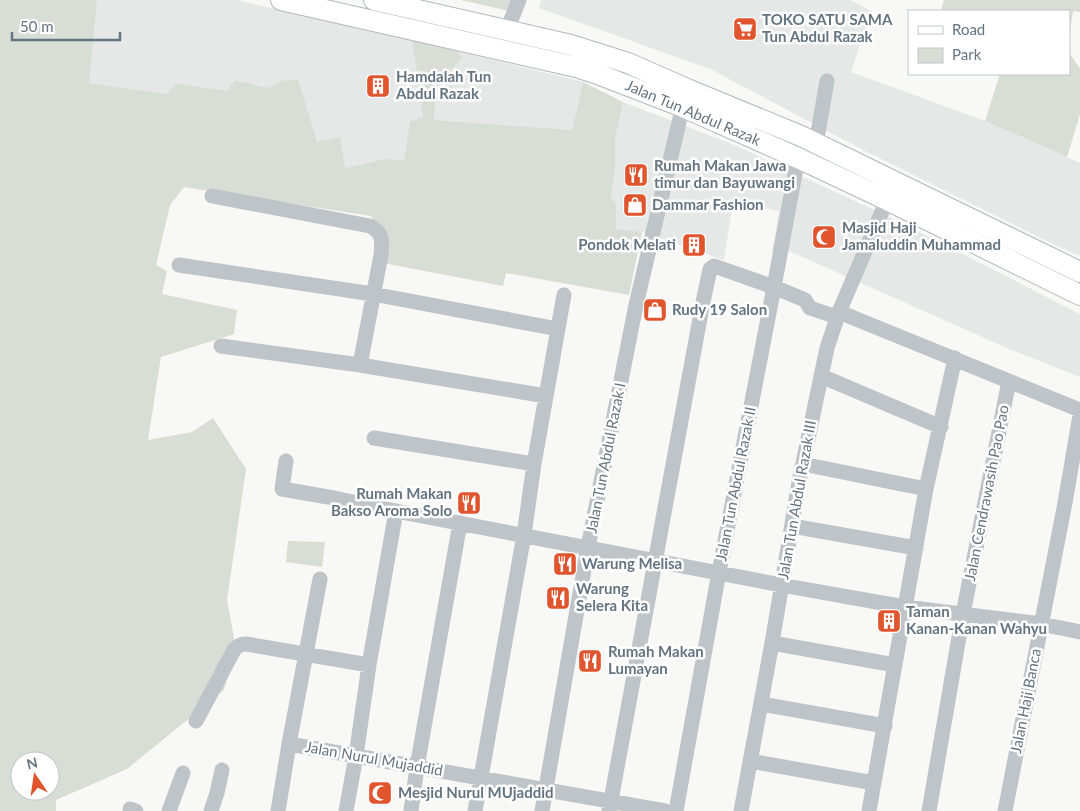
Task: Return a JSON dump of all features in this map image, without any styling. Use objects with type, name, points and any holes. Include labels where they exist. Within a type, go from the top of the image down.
[{"type":"main road","name":"Jalan Tun Abdul Razak","points":[[281,0],[576,68],[685,98],[801,136],[1080,272]]},
{"type":"main road","name":"Jalan Tun Abdul Razak","points":[[374,0],[571,44],[628,63],[685,98],[798,158],[1080,295]]},
{"type":"street","points":[[507,30],[519,0]]},
{"type":"street","points":[[816,144],[826,81]]},
{"type":"street","name":"Jalan Tun Abdul Razak I","points":[[542,811],[588,547],[636,305],[685,98]]},
{"type":"street","name":"Jalan Tun Abdul Razak II","points":[[676,811],[719,572],[798,158]]},
{"type":"street","points":[[212,196],[370,226],[380,233],[382,240],[381,255],[360,365]]},
{"type":"street","name":"Jalan Tun Abdul Razak III","points":[[740,811],[761,704],[803,464],[827,348],[838,314],[887,200]]},
{"type":"street","points":[[179,265],[373,294],[558,329]]},
{"type":"street","points":[[610,806],[703,302],[712,267],[717,267],[774,287],[805,300],[810,308],[838,314],[955,358],[1080,410]]},
{"type":"street","points":[[475,811],[564,295]]},
{"type":"street","points":[[221,346],[360,365],[546,396]]},
{"type":"street","points":[[869,811],[926,489],[955,358]]},
{"type":"street","points":[[821,376],[941,427]]},
{"type":"street","name":"Jalan Cendrawasih Pao Pao","points":[[929,811],[963,614],[1009,381]]},
{"type":"street","name":"Jalan Haji Banca","points":[[1005,811],[1078,444],[1080,415]]},
{"type":"street","points":[[374,438],[534,464]]},
{"type":"street","points":[[286,461],[282,489],[781,585],[905,607],[1041,624],[1080,632]]},
{"type":"street","points":[[803,464],[926,489]]},
{"type":"street","points":[[1065,504],[1080,508]]},
{"type":"street","points":[[346,811],[396,511]]},
{"type":"street","points":[[411,811],[460,523]]},
{"type":"street","points":[[792,526],[916,548]]},
{"type":"street","points":[[278,811],[320,579]]},
{"type":"street","points":[[772,643],[895,665]]},
{"type":"street","points":[[196,721],[237,646],[246,644],[369,665]]},
{"type":"street","points":[[761,704],[885,726]]},
{"type":"street","name":"Jalan Nurul Mujaddid","points":[[289,744],[547,790],[610,806],[665,811]]},
{"type":"street","points":[[750,761],[874,783]]},
{"type":"street","points":[[211,811],[222,770]]},
{"type":"street","points":[[169,811],[182,773]]},
{"type":"shaded area","points":[[97,0],[237,0],[412,40],[423,117],[410,123],[404,160],[385,159],[345,168],[317,142],[280,81],[269,88],[235,80],[227,91],[176,83],[167,94],[88,83]]},
{"type":"shaded area","points":[[541,0],[851,0],[871,11],[851,72],[985,121],[1080,163],[1080,256],[867,152],[710,69],[539,8]]},
{"type":"shaded area","points":[[457,51],[583,82],[572,130],[434,120],[437,85],[462,58]]},
{"type":"shaded area","points":[[623,102],[732,144],[898,221],[1080,314],[1080,377],[1009,349],[789,251],[772,252],[779,211],[733,203],[724,260],[642,232],[616,229],[616,203],[611,198],[615,170],[615,139]]},
{"type":"green space","points":[[0,0],[97,0],[89,83],[167,94],[176,83],[227,91],[235,80],[269,88],[280,81],[298,79],[317,142],[340,137],[345,168],[385,159],[404,160],[410,122],[423,117],[412,40],[457,51],[462,58],[437,85],[434,120],[572,130],[583,82],[623,102],[615,139],[615,170],[611,198],[616,203],[616,229],[642,232],[629,295],[506,273],[503,286],[383,263],[386,234],[371,216],[184,187],[170,205],[156,265],[167,271],[162,294],[237,310],[234,334],[161,357],[148,440],[192,432],[213,418],[246,469],[227,600],[236,649],[224,690],[127,769],[60,798],[60,751],[10,751],[10,801],[56,801],[56,811],[0,811]]},
{"type":"green space","points":[[461,0],[520,0],[518,13]]},
{"type":"green space","points":[[944,0],[1080,0],[1080,12],[1073,11],[1070,31],[1070,10],[941,10]]},
{"type":"green space","points":[[1070,54],[1080,69],[1080,114],[1067,157],[985,121],[1000,75],[1070,75]]},
{"type":"green space","points":[[288,541],[325,542],[322,567],[286,562]]},
{"type":"place","name":"TOKO SATU SAMA Tun Abdul Razak","points":[[745,29]]},
{"type":"place","name":"Hamdalah Tun Abdul Razak","points":[[378,86]]},
{"type":"place","name":"Rumah Makan Jawa timur dan Bayuwangi","points":[[636,175]]},
{"type":"place","name":"Dammar Fashion","points":[[635,205]]},
{"type":"place","name":"Masjid Haji Jamaluddin Muhammad","points":[[824,237]]},
{"type":"place","name":"Pondok Melati","points":[[694,245]]},
{"type":"place","name":"Rudy 19 Salon","points":[[655,310]]},
{"type":"place","name":"Rumah Makan Bakso Aroma Solo","points":[[469,503]]},
{"type":"place","name":"Warung Melisa","points":[[565,564]]},
{"type":"place","name":"Warung Selera Kita","points":[[558,598]]},
{"type":"place","name":"Taman Kanan-Kanan Wahyu","points":[[889,621]]},
{"type":"place","name":"Rumah Makan Lumayan","points":[[590,661]]},
{"type":"place","name":"Mesjid Nurul MUjaddid","points":[[380,793]]}]
